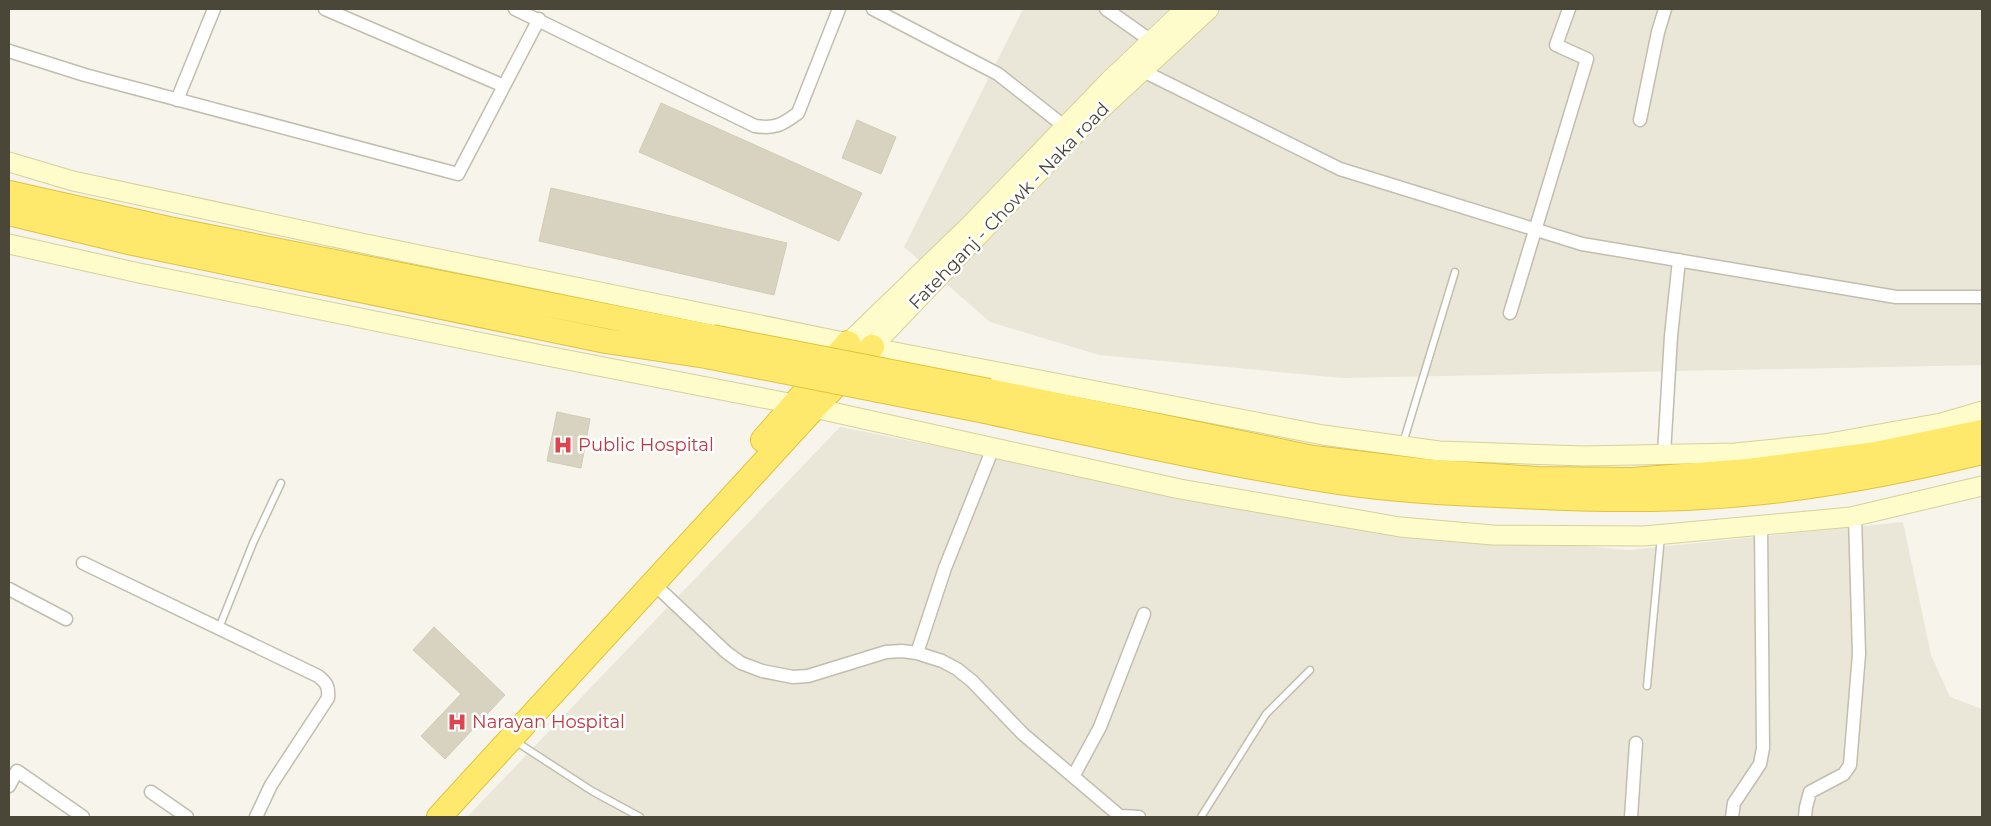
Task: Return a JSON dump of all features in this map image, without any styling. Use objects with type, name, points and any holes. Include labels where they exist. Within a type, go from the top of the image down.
[{"type":"highway","points":[[9,193],[709,347],[987,401],[1313,458],[1422,472],[1538,479],[1632,480],[1748,472],[1876,454],[1982,432]]},
{"type":"highway","points":[[9,213],[133,242],[606,341],[709,347]]},
{"type":"highway","points":[[438,817],[512,739],[653,583],[804,406],[848,343]]},
{"type":"highway","name":"Fatehganj - Chowk - Naka road","points":[[804,406],[872,347]]},
{"type":"highway","points":[[987,401],[1214,460],[1340,482],[1443,494],[1611,500],[1702,498],[1793,489],[1921,467],[1982,452]]},
{"type":"highway","points":[[421,817],[804,406]]},
{"type":"street","points":[[177,100],[214,9]]},
{"type":"street","points":[[325,9],[504,86]]},
{"type":"street","points":[[515,9],[539,19],[755,126],[770,128],[784,124],[798,113],[839,9]]},
{"type":"street","points":[[873,9],[998,74],[1070,131]]},
{"type":"street","points":[[1106,9],[1158,46]]},
{"type":"street","points":[[848,343],[1158,46],[1185,9]]},
{"type":"street","name":"Fatehganj - Chowk - Naka road","points":[[872,347],[1070,131],[1143,70],[1158,46],[1209,9]]},
{"type":"street","points":[[1510,313],[1587,59],[1556,44],[1569,9]]},
{"type":"street","points":[[1640,120],[1658,32],[1665,9]]},
{"type":"street","points":[[9,51],[177,100],[458,174],[539,19]]},
{"type":"street","points":[[1143,70],[1340,169],[1582,244],[1896,297],[1982,297]]},
{"type":"street","points":[[9,162],[73,180],[317,233],[848,343],[1323,435],[1439,451],[1584,456],[1735,453],[1824,444],[1941,423],[1982,411]]},
{"type":"street","points":[[9,244],[139,273],[804,406],[1180,489],[1400,527],[1493,535],[1661,534],[1855,516],[1982,486]]},
{"type":"street","points":[[1664,454],[1671,336],[1679,260]]},
{"type":"street","points":[[917,653],[948,560],[993,448]]},
{"type":"street","points":[[1806,817],[1806,807],[1810,792],[1844,774],[1850,765],[1859,654],[1855,516]]},
{"type":"street","points":[[1732,817],[1734,803],[1760,764],[1764,748],[1761,526]]},
{"type":"street","points":[[83,563],[318,676],[327,683],[329,690],[328,698],[271,785],[256,817]]},
{"type":"street","points":[[653,583],[726,652],[741,663],[762,670],[793,677],[808,676],[886,652],[902,651],[917,653],[942,661],[972,681],[1023,734],[1074,775],[1121,817],[1139,817]]},
{"type":"street","points":[[9,589],[66,619]]},
{"type":"street","points":[[1074,775],[1100,727],[1144,614]]},
{"type":"street","points":[[1631,817],[1636,743]]},
{"type":"street","points":[[9,786],[17,771],[83,817]]},
{"type":"street","points":[[151,792],[187,817]]},
{"type":"lane","points":[[1402,446],[1455,272]]},
{"type":"lane","points":[[219,628],[253,543],[281,483]]},
{"type":"lane","points":[[1648,686],[1661,534]]},
{"type":"lane","points":[[1201,817],[1266,714],[1310,670]]},
{"type":"lane","points":[[512,739],[592,791],[640,817]]},
{"type":"shaded area","points":[[1023,9],[1982,9],[1982,365],[1342,378],[1099,355],[990,322],[904,247]]},
{"type":"shaded area","points":[[840,427],[1319,522],[1629,550],[1903,522],[1931,655],[1950,697],[1982,709],[1982,817],[467,817]]},
{"type":"building","points":[[661,103],[862,193],[839,241],[639,152]]},
{"type":"building","points":[[857,120],[896,137],[881,174],[842,158]]},
{"type":"building","points":[[551,188],[787,243],[774,295],[539,241]]},
{"type":"building","points":[[557,412],[590,419],[581,468],[547,461]]},
{"type":"building","points":[[434,627],[505,695],[445,759],[421,736],[461,694],[413,650]]},
{"type":"place","name":"Public Hospital","points":[[563,445]]},
{"type":"place","name":"Narayan Hospital","points":[[457,722]]}]
